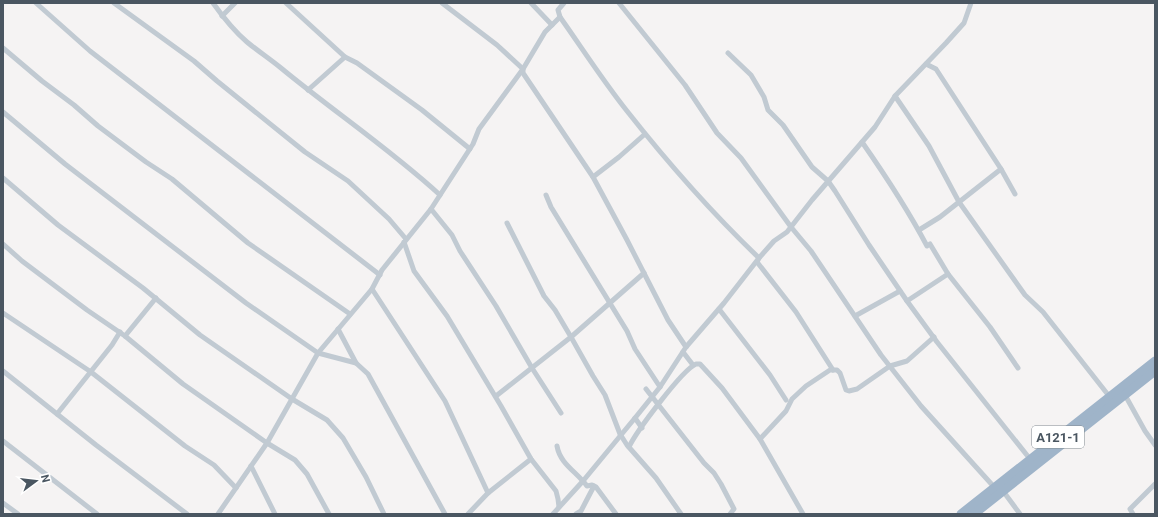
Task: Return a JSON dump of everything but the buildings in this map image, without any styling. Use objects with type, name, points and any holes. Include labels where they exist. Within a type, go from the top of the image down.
[{"type":"highway","name":"A121-1","points":[[974,514],[1030,459],[1155,361]]},
{"type":"highway","name":"A121-1","points":[[961,514],[999,489],[1155,371]]},
{"type":"street","points":[[36,3],[90,51],[380,275]]},
{"type":"street","points":[[114,3],[194,61],[305,152],[348,181],[389,220],[405,240],[414,271],[447,316],[496,396],[531,459],[556,491],[559,507]]},
{"type":"street","points":[[213,3],[222,16],[246,41],[387,149],[440,195]]},
{"type":"street","points":[[222,16],[235,3]]},
{"type":"street","points":[[286,3],[345,57],[357,63],[422,110],[470,149]]},
{"type":"street","points":[[442,3],[498,45],[523,69],[523,73],[593,177],[668,320],[686,346]]},
{"type":"street","points":[[532,3],[552,24]]},
{"type":"street","points":[[564,3],[558,10],[560,17],[602,77],[645,134],[703,202],[759,258]]},
{"type":"street","points":[[619,3],[685,85],[717,132],[741,158],[811,251],[854,316],[921,406],[999,489],[1020,514]]},
{"type":"street","points":[[554,514],[584,481],[620,434],[652,397],[686,346],[719,309],[759,258],[774,241],[783,235],[791,226],[862,142],[878,122],[895,96],[964,23],[971,3]]},
{"type":"street","points":[[218,514],[267,443],[318,353],[372,289],[405,240],[431,209],[470,149],[479,129],[523,69],[545,32],[560,17]]},
{"type":"street","points":[[3,48],[42,82],[74,105],[98,126],[146,162],[172,179],[248,243],[350,314]]},
{"type":"street","points":[[728,53],[751,75],[764,97],[768,110],[783,125],[812,167],[828,181],[907,301],[1030,459]]},
{"type":"street","points":[[308,90],[345,57]]},
{"type":"street","points":[[926,64],[936,69],[1001,169],[1015,194]]},
{"type":"street","points":[[895,96],[929,146],[959,202],[1025,295],[1043,312],[1109,396]]},
{"type":"street","points":[[3,112],[65,164],[246,303],[318,353],[356,363]]},
{"type":"street","points":[[593,177],[645,134]]},
{"type":"street","points":[[862,142],[948,274],[990,327],[1018,368]]},
{"type":"street","points":[[919,230],[940,217],[1001,169]]},
{"type":"street","points":[[3,178],[58,225],[156,298],[200,335],[327,420],[343,438],[366,477],[379,507],[384,514]]},
{"type":"street","points":[[546,195],[551,207],[627,331],[635,349],[660,387]]},
{"type":"street","points":[[431,209],[452,235],[460,251],[496,306],[532,368],[561,413]]},
{"type":"street","points":[[507,223],[544,296],[555,310],[592,376],[605,395],[620,434],[629,447],[656,478],[681,514]]},
{"type":"street","points":[[3,244],[22,261],[87,310],[120,332],[183,384],[267,443],[295,460],[307,474],[329,514]]},
{"type":"street","points":[[759,258],[757,262],[796,312],[833,370]]},
{"type":"street","points":[[496,396],[571,337],[644,273]]},
{"type":"street","points":[[907,301],[948,274]]},
{"type":"street","points":[[372,289],[444,401],[488,493]]},
{"type":"street","points":[[854,316],[900,291]]},
{"type":"street","points":[[125,336],[156,298]]},
{"type":"street","points":[[719,309],[770,374],[786,400]]},
{"type":"street","points":[[3,313],[91,372],[185,446],[214,465],[236,488]]},
{"type":"street","points":[[338,329],[356,363],[368,374],[445,514]]},
{"type":"street","points":[[57,414],[112,345],[120,332]]},
{"type":"street","points":[[760,439],[786,411],[792,399],[796,395],[806,386],[830,370],[837,370],[840,373],[845,388],[848,391],[857,389],[890,366],[907,361],[934,337]]},
{"type":"street","points":[[683,352],[693,365]]},
{"type":"street","points":[[629,447],[635,435],[682,375],[693,365],[700,364],[722,388],[760,439],[803,514]]},
{"type":"street","points":[[3,371],[187,514]]},
{"type":"street","points":[[646,389],[659,405]]},
{"type":"street","points":[[646,389],[703,456]]},
{"type":"street","points":[[646,389],[714,473],[734,509],[730,514]]},
{"type":"street","points":[[1125,395],[1145,431],[1155,445]]},
{"type":"street","points":[[652,397],[659,405]]},
{"type":"street","points":[[635,418],[642,428]]},
{"type":"street","points":[[3,441],[97,514]]},
{"type":"street","points":[[557,446],[560,456],[584,481],[591,492]]},
{"type":"street","points":[[468,514],[488,493],[531,459]]},
{"type":"street","points":[[251,466],[276,514]]},
{"type":"street","points":[[1133,514],[1130,509],[1155,484]]},
{"type":"street","points":[[587,486],[594,486]]},
{"type":"street","points":[[576,514],[581,511],[594,486]]},
{"type":"street","points":[[594,486],[616,514]]},
{"type":"street","points":[[3,503],[18,514]]}]
